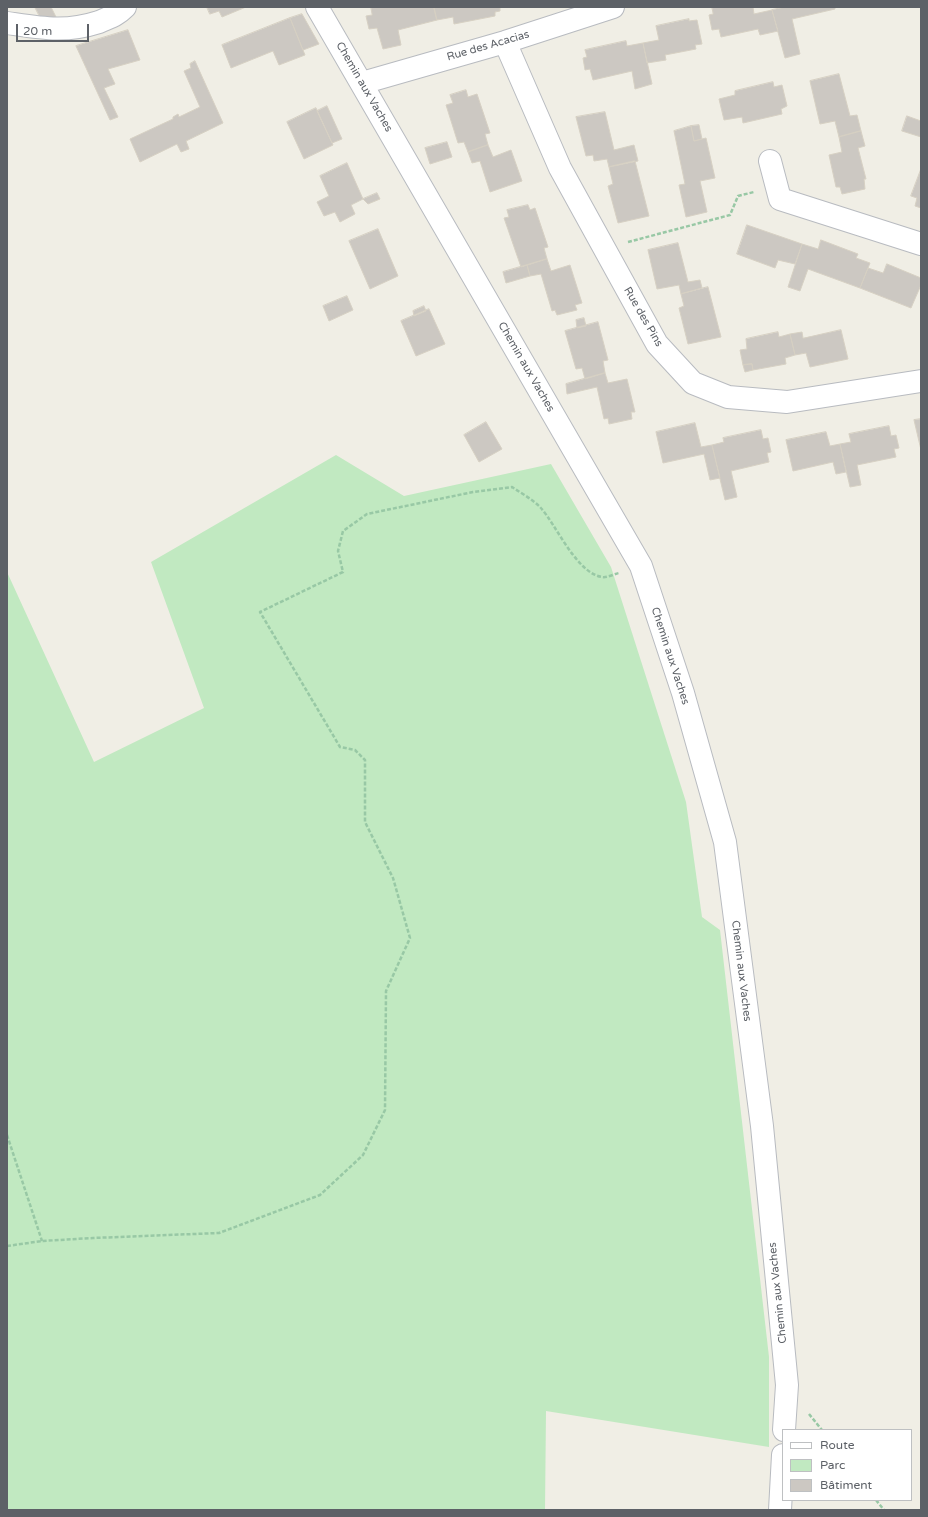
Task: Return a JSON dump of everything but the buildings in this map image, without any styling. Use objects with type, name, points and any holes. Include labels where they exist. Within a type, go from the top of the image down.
[{"type":"street","points":[[7,23],[54,29],[82,27],[118,15],[125,7]]},
{"type":"street","name":"Chemin aux Vaches","points":[[317,7],[640,566],[683,693],[725,842],[762,1126],[787,1385],[784,1429]]},
{"type":"street","name":"Rue des Acacias","points":[[362,83],[505,42],[613,7]]},
{"type":"street","name":"Rue des Pins","points":[[505,42],[560,168],[604,248],[657,344],[693,383],[728,397],[787,402],[919,375]]},
{"type":"street","points":[[770,161],[780,199],[921,244]]},
{"type":"street","points":[[780,1510],[782,1473]]},
{"type":"path","points":[[604,248],[730,215],[738,196],[777,187]]},
{"type":"path","points":[[7,1246],[42,1241],[219,1233],[320,1195],[364,1155],[385,1110],[386,991],[410,938],[393,878],[365,822],[365,760],[355,750],[340,747],[260,612],[343,572],[338,551],[343,531],[367,514],[473,492],[512,487],[540,507],[559,535],[584,567],[593,574],[603,578],[640,566]]},
{"type":"path","points":[[7,1135],[42,1241]]},
{"type":"path","points":[[877,1501],[884,1510]]},
{"type":"green space","points":[[336,455],[404,496],[551,464],[611,567],[686,802],[702,917],[720,930],[769,1357],[769,1447],[546,1411],[545,1510],[7,1510],[7,572],[94,762],[204,708],[151,562]]}]
